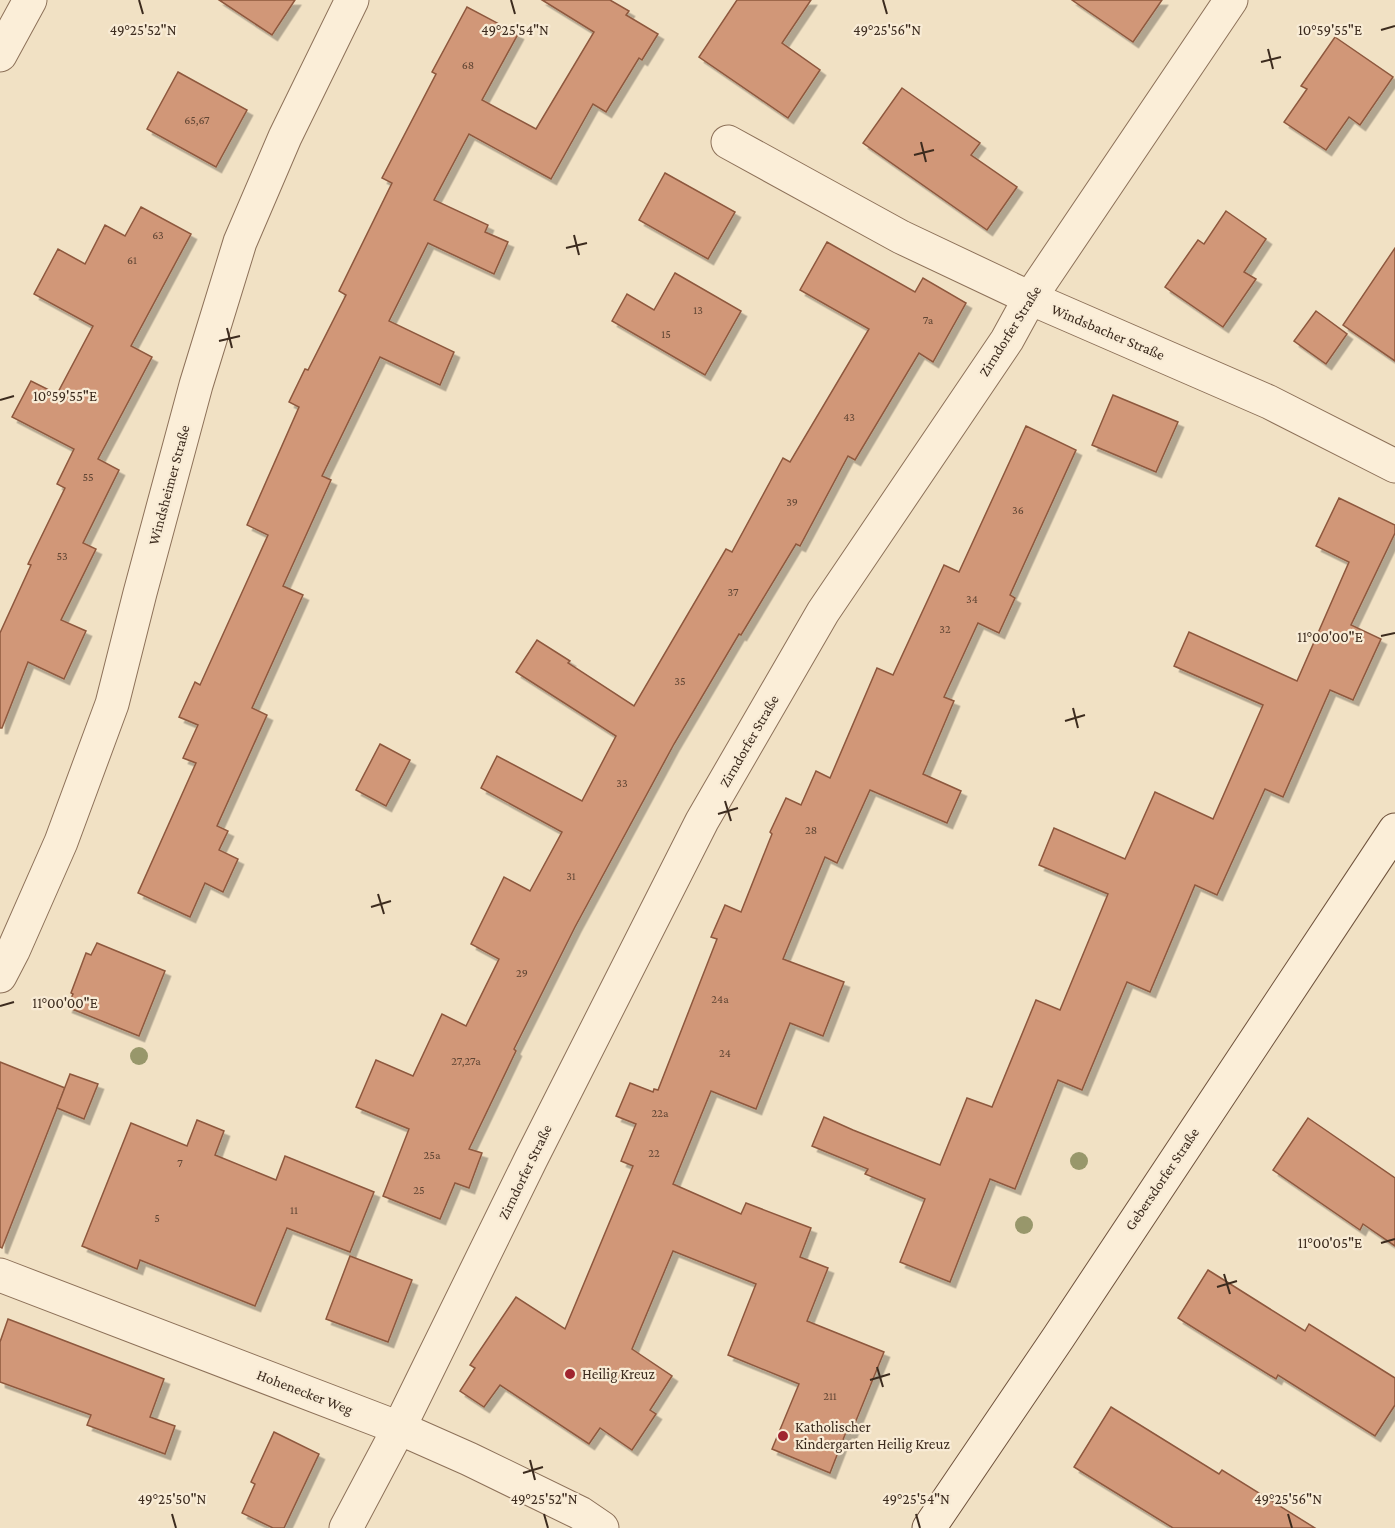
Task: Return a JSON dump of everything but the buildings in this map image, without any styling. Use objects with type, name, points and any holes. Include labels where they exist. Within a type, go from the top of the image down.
[{"type":"street","points":[[0,55],[30,0]]},
{"type":"street","name":"Windsheimer Straße","points":[[0,976],[61,842],[112,704],[196,385],[240,242],[285,137],[352,0]]},
{"type":"street","name":"Zirndorfer Straße","points":[[346,1528],[399,1428],[702,821],[823,612],[1007,340],[1030,298],[1231,0]]},
{"type":"street","name":"Windsbacher Straße","points":[[728,142],[901,237],[1030,298],[1269,402],[1395,466]]},
{"type":"street","name":"Gebersdorfer Straße","points":[[929,1528],[1395,830]]},
{"type":"street","name":"Hohenecker Weg","points":[[0,1275],[399,1428],[580,1513],[602,1528]]},
{"type":"place","name":"Heilig Kreuz","points":[[570,1374]]},
{"type":"place","name":"Katholischer Kindergarten Heilig Kreuz","points":[[783,1436]]}]
